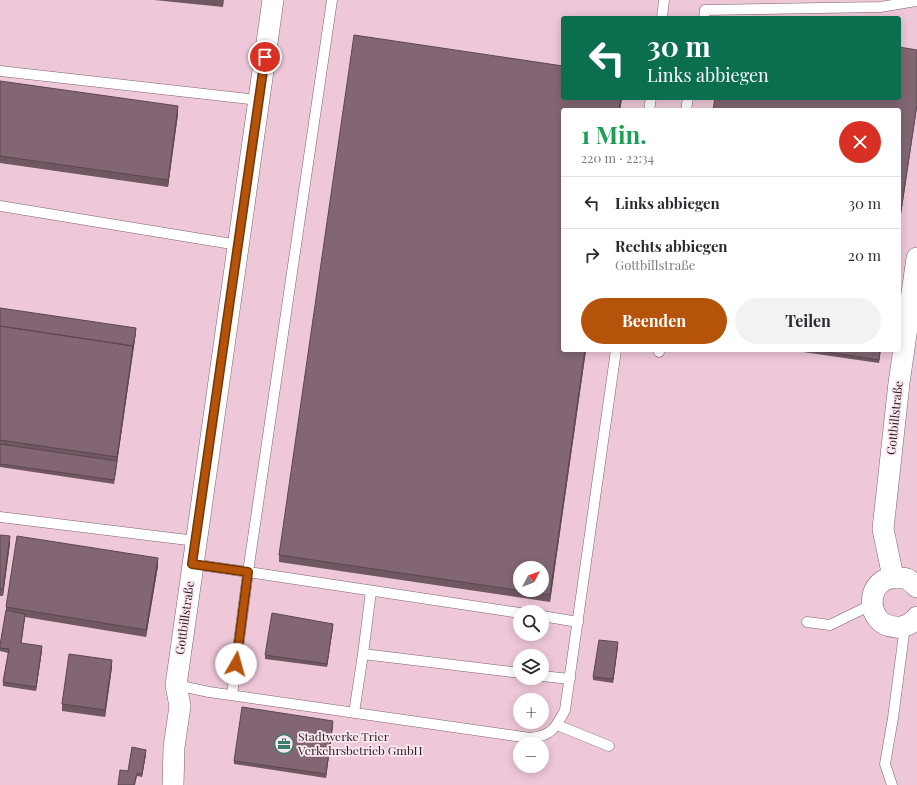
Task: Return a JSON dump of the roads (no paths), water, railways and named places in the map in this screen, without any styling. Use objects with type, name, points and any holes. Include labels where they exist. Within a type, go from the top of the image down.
[{"type":"street","name":"Gottbillstraße","points":[[172,785],[174,747],[180,706],[176,685],[273,0]]},
{"type":"street","name":"Gottbillstraße","points":[[893,577],[883,529],[899,383],[917,258]]},
{"type":"street","points":[[911,621],[898,627],[883,624],[877,618],[872,605],[873,594],[881,582],[893,577],[907,579],[917,587]]},
{"type":"lane","points":[[232,695],[248,572],[332,0]]},
{"type":"lane","points":[[662,16],[664,0]]},
{"type":"lane","points":[[704,16],[705,10],[880,7],[917,1]]},
{"type":"lane","points":[[0,71],[259,100]]},
{"type":"lane","points":[[0,206],[238,245]]},
{"type":"lane","points":[[176,685],[232,695],[530,738],[540,737],[548,733],[558,725],[565,710],[616,352]]},
{"type":"lane","points":[[0,517],[196,540]]},
{"type":"lane","points":[[192,564],[513,612]]},
{"type":"lane","points":[[354,712],[371,591]]},
{"type":"lane","points":[[807,622],[830,625],[872,605]]},
{"type":"lane","points":[[549,617],[578,622]]},
{"type":"lane","points":[[892,785],[885,764],[911,621]]},
{"type":"lane","points":[[363,654],[513,672]]},
{"type":"lane","points":[[549,677],[570,679]]},
{"type":"lane","points":[[558,725],[609,746]]},
{"type":"place","name":"Stadtwerke Trier Verkehrsbetrieb GmbH","points":[[284,744]]}]
